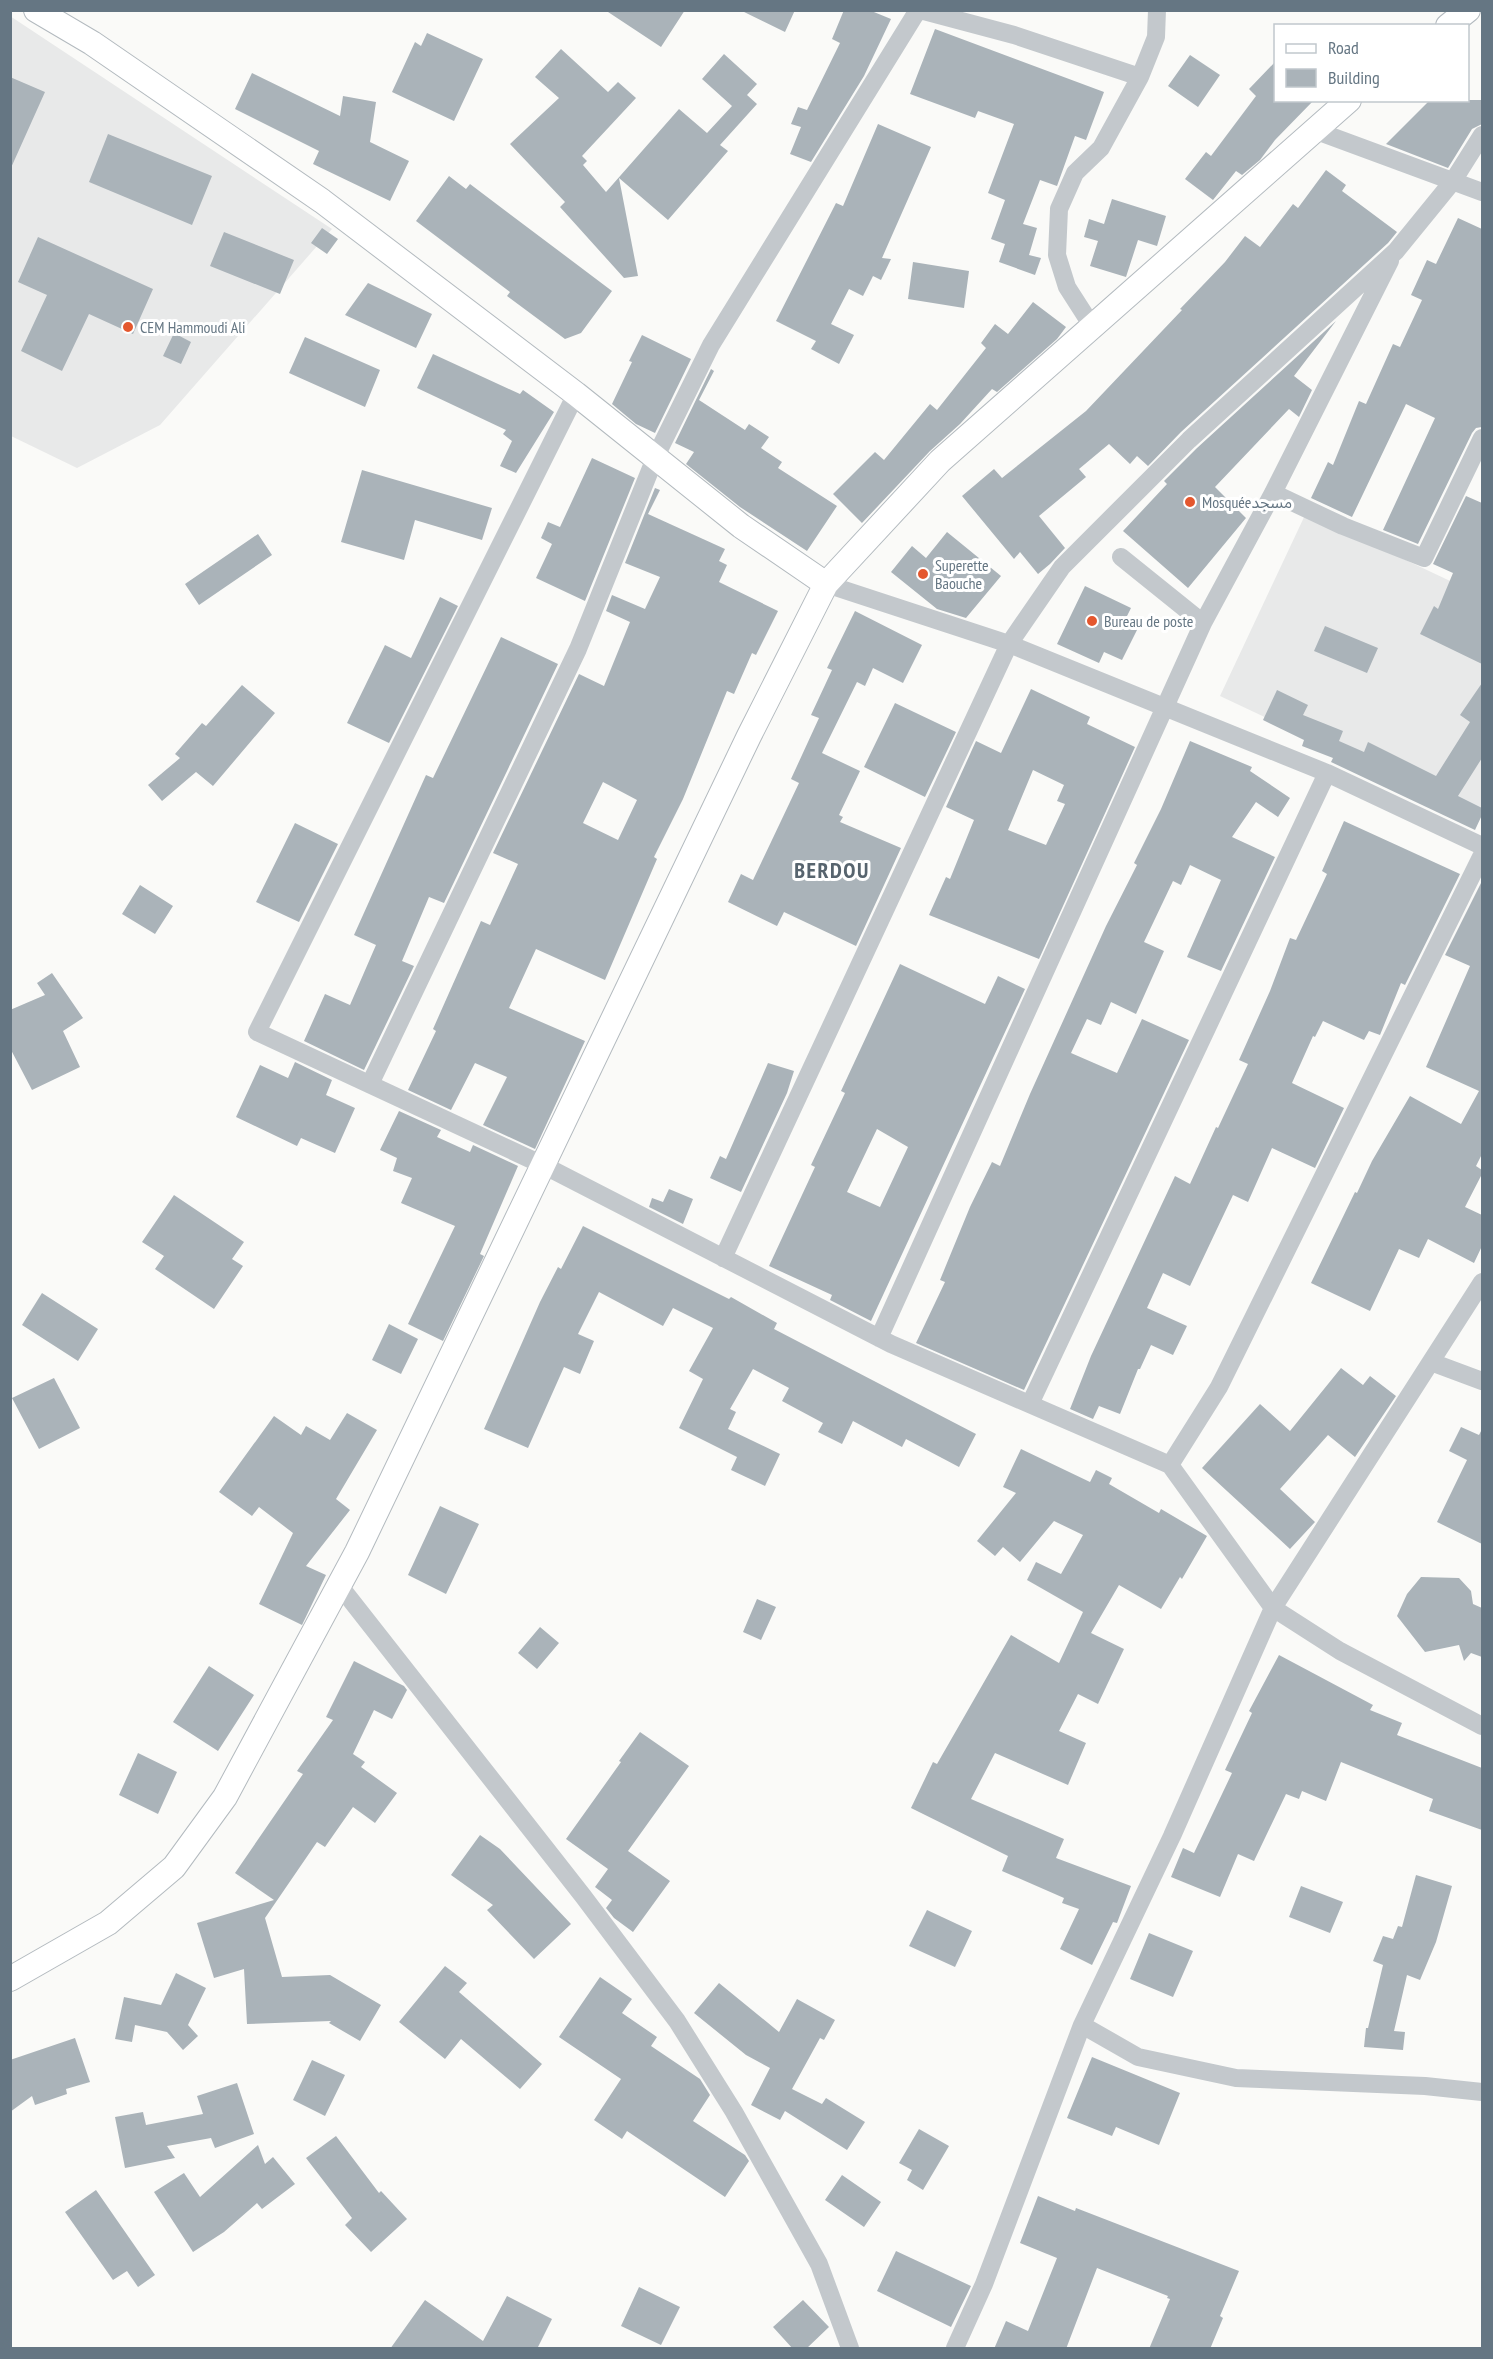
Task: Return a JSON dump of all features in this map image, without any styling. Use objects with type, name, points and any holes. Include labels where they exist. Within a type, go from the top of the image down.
[{"type":"main road","points":[[36,10],[92,43],[322,201],[576,394],[741,526],[826,584]]},
{"type":"main road","points":[[1450,24],[1468,10]]},
{"type":"main road","points":[[10,1979],[108,1923],[174,1867],[225,1797],[339,1586],[749,736],[818,604],[826,584],[940,461],[1347,102]]},
{"type":"street","points":[[369,1084],[578,649],[655,458],[711,345],[919,10],[1014,35],[1140,77]]},
{"type":"street","points":[[1092,326],[1067,287],[1057,255],[1059,209],[1076,173],[1101,148],[1140,77],[1156,37],[1157,10]]},
{"type":"street","points":[[1314,130],[1482,192]]},
{"type":"street","points":[[723,1258],[1009,644],[1062,567],[1189,440],[1396,251],[1453,181],[1482,135]]},
{"type":"street","points":[[879,1338],[1203,623],[1273,493],[1396,251]]},
{"type":"street","points":[[576,394],[257,1032],[543,1165],[879,1338],[1170,1465],[1273,1608],[1340,1651],[1482,1726]]},
{"type":"street","points":[[1273,493],[1343,526],[1424,558],[1482,438]]},
{"type":"street","points":[[1121,557],[1203,623]]},
{"type":"street","points":[[826,584],[1009,644],[1327,773],[1482,846]]},
{"type":"street","points":[[1030,1404],[1327,773]]},
{"type":"street","points":[[1170,1465],[1219,1387],[1482,855]]},
{"type":"street","points":[[955,2349],[984,2284],[1082,2025],[1172,1836],[1273,1608],[1482,1282]]},
{"type":"street","points":[[1431,1362],[1482,1381]]},
{"type":"street","points":[[339,1586],[583,1896],[677,2021],[734,2112],[819,2264],[850,2349]]},
{"type":"street","points":[[1082,2025],[1138,2056],[1236,2078],[1425,2086],[1482,2092]]},
{"type":"shaded area","name":"CEM Hammoudi Ali","points":[[10,16],[332,229],[160,425],[77,468],[11,436]]},
{"type":"shaded area","points":[[1306,513],[1482,596],[1482,806],[1477,817],[1220,696]]},
{"type":"building","points":[[605,10],[685,10],[661,47]]},
{"type":"building","points":[[740,10],[795,10],[785,32]]},
{"type":"building","points":[[844,10],[869,10],[891,19],[864,76],[811,162],[790,154],[801,127],[791,124],[798,107],[807,110],[840,43],[832,39]]},
{"type":"building","points":[[935,29],[1104,92],[1086,140],[1075,136],[1057,186],[1040,180],[1023,224],[1037,228],[1029,255],[1041,258],[1035,275],[999,262],[1005,244],[991,239],[1005,200],[988,193],[1014,124],[978,111],[975,118],[910,94]]},
{"type":"building","points":[[427,33],[483,59],[454,121],[392,92],[415,42],[421,46]]},
{"type":"building","points":[[561,49],[608,92],[618,82],[636,98],[582,156],[587,161],[583,165],[606,192],[679,109],[707,133],[732,106],[702,79],[724,54],[757,84],[747,95],[757,104],[720,145],[728,151],[668,220],[619,178],[638,276],[624,278],[560,207],[565,202],[510,144],[559,98],[535,77]]},
{"type":"building","points":[[1190,55],[1220,75],[1198,107],[1168,86]]},
{"type":"building","points":[[1274,63],[1274,102],[1312,102],[1275,140],[1260,160],[1242,175],[1236,171],[1213,200],[1185,179],[1206,152],[1211,156],[1256,96],[1249,89]]},
{"type":"building","points":[[252,73],[340,116],[343,96],[376,102],[370,142],[409,161],[390,201],[313,164],[319,151],[235,109]]},
{"type":"building","points":[[10,77],[45,92],[10,170]]},
{"type":"building","points":[[1482,100],[1482,124],[1472,129],[1448,168],[1386,144],[1428,102]]},
{"type":"building","points":[[878,124],[931,147],[882,258],[891,259],[881,280],[873,276],[863,296],[849,289],[831,324],[854,335],[839,364],[811,349],[816,341],[776,321],[836,203],[843,206]]},
{"type":"building","points":[[108,134],[212,176],[192,225],[89,182]]},
{"type":"building","points":[[1326,170],[1346,185],[1342,191],[1397,232],[1388,243],[1181,432],[1148,466],[1137,456],[1130,464],[1109,444],[1079,469],[1086,477],[1039,516],[1065,548],[1050,564],[1038,574],[1020,552],[1014,559],[962,496],[994,469],[1002,478],[1086,411],[1182,310],[1180,309],[1225,262],[1245,236],[1260,247],[1293,204],[1298,208]]},
{"type":"building","points":[[449,176],[466,189],[470,184],[612,291],[581,333],[565,339],[507,296],[510,292],[416,221]]},
{"type":"building","points":[[1112,199],[1166,216],[1157,246],[1138,240],[1126,277],[1090,266],[1098,241],[1084,237],[1089,219],[1104,224]]},
{"type":"building","points":[[1458,218],[1482,229],[1482,427],[1476,428],[1472,433],[1418,544],[1383,530],[1435,418],[1406,404],[1352,517],[1311,498],[1328,462],[1333,465],[1359,401],[1366,404],[1393,344],[1400,347],[1422,300],[1411,295],[1427,260],[1436,264]]},
{"type":"building","points":[[322,228],[338,239],[327,254],[311,243]]},
{"type":"building","points":[[224,232],[294,260],[280,294],[210,266]]},
{"type":"building","points":[[38,237],[153,289],[133,334],[89,314],[62,371],[21,351],[47,295],[18,282]]},
{"type":"building","points":[[913,262],[969,271],[964,308],[908,299]]},
{"type":"building","points":[[368,283],[432,314],[416,348],[345,315]]},
{"type":"building","points":[[1033,302],[1066,327],[1057,339],[997,392],[992,389],[862,523],[833,494],[875,452],[884,460],[930,404],[937,410],[986,348],[981,343],[995,324],[1008,334]]},
{"type":"building","name":"Mosquéeمسجد","points":[[1336,321],[1294,376],[1312,390],[1299,417],[1289,409],[1215,487],[1246,518],[1188,588],[1123,531],[1167,484],[1164,481],[1197,448]]},
{"type":"building","points":[[174,333],[191,342],[181,364],[163,356]]},
{"type":"building","points":[[642,335],[691,359],[655,433],[636,424],[612,404]]},
{"type":"building","points":[[305,337],[380,370],[365,407],[289,373]]},
{"type":"building","points":[[433,354],[520,394],[523,390],[554,412],[516,473],[500,466],[512,441],[503,434],[506,430],[417,388]]},
{"type":"building","points":[[711,369],[714,371],[699,400],[745,430],[749,424],[769,437],[761,448],[782,462],[778,468],[837,506],[807,551],[740,507],[686,464],[694,452],[675,443]]},
{"type":"building","points":[[592,458],[635,478],[585,601],[536,578],[552,544],[541,538],[548,522],[560,527]]},
{"type":"building","points":[[362,470],[492,508],[482,540],[415,520],[404,560],[341,542]]},
{"type":"building","points":[[655,488],[660,490],[648,514],[725,549],[719,561],[727,565],[719,582],[778,611],[756,655],[752,653],[734,694],[727,691],[683,799],[654,857],[657,859],[605,980],[536,949],[509,1008],[585,1041],[535,1149],[483,1125],[507,1077],[475,1063],[451,1110],[408,1090],[436,1031],[433,1029],[481,921],[490,925],[518,864],[493,853],[579,674],[604,686],[630,622],[606,611],[612,595],[645,609],[660,577],[625,563]],"holes":[[[603,782],[637,800],[618,840],[583,823]]]},
{"type":"building","points":[[1466,496],[1482,503],[1482,664],[1420,634],[1434,606],[1438,609],[1453,573],[1433,564]]},
{"type":"building","points":[[947,532],[1001,576],[966,618],[937,609],[891,572],[912,546],[926,558]]},
{"type":"building","points":[[258,534],[272,555],[199,605],[185,584]]},
{"type":"building","points":[[1085,586],[1131,608],[1126,618],[1140,624],[1122,660],[1104,652],[1099,663],[1057,644]]},
{"type":"building","points":[[440,597],[458,606],[389,743],[347,723],[385,645],[411,658]]},
{"type":"building","points":[[855,611],[922,645],[903,683],[873,668],[865,686],[857,682],[822,753],[860,771],[839,815],[843,817],[840,822],[901,848],[856,946],[784,912],[777,926],[728,902],[741,874],[753,880],[799,783],[791,779],[819,718],[811,715],[832,670],[827,668]]},
{"type":"building","points":[[1325,626],[1378,648],[1367,673],[1314,651]]},
{"type":"building","points":[[501,637],[558,664],[444,903],[429,897],[402,961],[414,966],[364,1070],[304,1041],[325,994],[350,1005],[376,945],[354,935],[426,775],[433,778]]},
{"type":"building","points":[[1482,683],[1482,758],[1458,796],[1482,808],[1482,815],[1475,830],[1331,762],[1333,758],[1302,746],[1304,740],[1263,720],[1277,690],[1308,705],[1303,715],[1343,731],[1339,741],[1364,752],[1368,742],[1436,776],[1470,722],[1460,715]]},
{"type":"building","points":[[242,685],[275,713],[213,786],[196,772],[162,801],[148,785],[180,758],[175,754],[202,723],[206,726]]},
{"type":"building","points":[[1031,689],[1090,717],[1087,724],[1135,747],[1039,959],[929,915],[946,877],[950,879],[974,820],[946,807],[976,741],[1001,753]],"holes":[[[1033,770],[1064,785],[1057,801],[1065,804],[1046,845],[1008,830]]]},
{"type":"building","points":[[895,703],[956,732],[925,797],[864,767]]},
{"type":"building","points":[[1190,741],[1252,767],[1250,771],[1290,798],[1278,817],[1256,802],[1232,837],[1275,857],[1221,971],[1187,957],[1221,880],[1190,865],[1181,885],[1173,881],[1144,942],[1164,951],[1136,1014],[1111,1002],[1101,1025],[1087,1019],[1071,1053],[1117,1073],[1142,1019],[1189,1040],[1024,1390],[916,1343],[945,1282],[940,1280],[970,1207],[992,1162],[1000,1166],[1106,926],[1137,865],[1134,863],[1161,809]]},
{"type":"building","points":[[1344,821],[1460,874],[1405,985],[1401,983],[1380,1035],[1369,1031],[1364,1040],[1323,1021],[1315,1037],[1313,1036],[1292,1083],[1344,1108],[1315,1168],[1272,1148],[1248,1202],[1233,1195],[1190,1286],[1163,1273],[1147,1308],[1187,1326],[1173,1355],[1151,1345],[1138,1369],[1120,1414],[1099,1406],[1093,1419],[1070,1409],[1091,1356],[1175,1176],[1190,1184],[1248,1064],[1239,1060],[1270,991],[1290,938],[1296,940],[1327,874],[1322,871]]},
{"type":"building","points":[[295,823],[338,844],[299,922],[256,902]]},
{"type":"building","points":[[1481,883],[1482,1154],[1476,1166],[1482,1170],[1482,1174],[1465,1207],[1482,1215],[1482,1246],[1474,1263],[1428,1239],[1419,1258],[1399,1249],[1370,1311],[1311,1283],[1355,1192],[1357,1193],[1372,1161],[1410,1096],[1461,1124],[1479,1091],[1426,1067],[1470,966],[1445,955]]},
{"type":"building","points":[[140,885],[173,906],[155,934],[122,914]]},
{"type":"building","points":[[900,964],[985,1004],[998,976],[1025,989],[871,1321],[830,1300],[832,1295],[769,1266],[815,1167],[811,1165],[845,1093],[841,1091]],"holes":[[[877,1129],[908,1147],[880,1207],[847,1192]]]},
{"type":"building","points":[[52,973],[83,1018],[63,1031],[80,1067],[32,1090],[10,1048],[10,1010],[45,995],[37,983]]},
{"type":"building","points":[[295,1062],[332,1080],[326,1095],[355,1108],[335,1153],[301,1138],[297,1146],[236,1117],[260,1065],[288,1078]]},
{"type":"building","points":[[768,1063],[794,1071],[787,1093],[741,1192],[710,1178],[720,1156],[726,1159]]},
{"type":"building","points":[[399,1111],[441,1130],[437,1137],[470,1152],[473,1145],[518,1166],[480,1254],[484,1256],[443,1341],[408,1324],[455,1226],[401,1203],[412,1178],[393,1171],[397,1158],[380,1150]]},
{"type":"building","points":[[669,1189],[693,1199],[683,1224],[649,1207],[652,1198],[663,1202]]},
{"type":"building","points":[[174,1195],[244,1242],[232,1259],[243,1266],[214,1309],[155,1269],[164,1256],[142,1242]]},
{"type":"building","points":[[583,1226],[729,1299],[731,1297],[777,1323],[774,1329],[976,1434],[959,1467],[906,1439],[902,1447],[853,1421],[842,1444],[818,1432],[823,1423],[782,1401],[789,1388],[753,1369],[730,1409],[736,1412],[728,1429],[780,1454],[765,1486],[731,1470],[737,1457],[679,1428],[703,1379],[689,1371],[713,1328],[673,1308],[663,1326],[599,1292],[578,1334],[594,1341],[580,1374],[564,1367],[528,1448],[484,1429],[540,1302],[558,1267],[561,1269]]},
{"type":"building","points":[[42,1293],[98,1329],[78,1361],[22,1325]]},
{"type":"building","points":[[389,1324],[418,1339],[401,1374],[372,1360]]},
{"type":"building","points":[[1341,1368],[1363,1385],[1370,1376],[1396,1396],[1355,1457],[1328,1435],[1280,1489],[1315,1522],[1290,1549],[1202,1468],[1260,1404],[1290,1431]]},
{"type":"building","points":[[54,1378],[80,1428],[39,1449],[12,1398]]},
{"type":"building","points":[[347,1413],[377,1430],[336,1499],[350,1510],[306,1566],[326,1575],[302,1625],[259,1604],[293,1533],[259,1507],[252,1516],[219,1492],[274,1416],[301,1435],[306,1426],[330,1440]]},
{"type":"building","points":[[1461,1427],[1479,1435],[1482,1429],[1482,1544],[1437,1522],[1467,1460],[1449,1451]]},
{"type":"building","points":[[1021,1449],[1090,1482],[1096,1470],[1112,1478],[1109,1484],[1159,1513],[1161,1509],[1207,1536],[1161,1609],[1119,1585],[1091,1633],[1124,1649],[1098,1704],[1078,1694],[1059,1731],[1086,1743],[1068,1785],[995,1753],[971,1799],[1064,1839],[1056,1858],[1131,1886],[1117,1923],[1113,1922],[1092,1965],[1060,1949],[1079,1909],[1062,1903],[1064,1898],[1002,1871],[1008,1856],[911,1808],[933,1762],[937,1764],[1011,1635],[1059,1663],[1083,1612],[1027,1580],[1036,1562],[1061,1574],[1083,1535],[1054,1521],[1020,1562],[1003,1547],[995,1556],[977,1541],[1016,1493],[1003,1487]]},
{"type":"building","points":[[440,1506],[479,1524],[446,1594],[408,1575]]},
{"type":"building","points":[[1421,1577],[1459,1578],[1471,1591],[1473,1604],[1482,1608],[1482,1657],[1471,1653],[1464,1661],[1459,1645],[1425,1652],[1397,1616],[1407,1594]]},
{"type":"building","points":[[757,1599],[776,1607],[761,1640],[743,1632]]},
{"type":"building","points":[[540,1627],[559,1643],[537,1669],[518,1653]]},
{"type":"building","points":[[1279,1655],[1373,1705],[1370,1710],[1402,1723],[1397,1735],[1482,1768],[1482,1830],[1429,1811],[1433,1799],[1341,1762],[1326,1801],[1302,1791],[1299,1799],[1286,1794],[1254,1861],[1238,1854],[1220,1897],[1171,1877],[1183,1848],[1194,1853],[1232,1773],[1225,1770],[1252,1713],[1249,1711]]},
{"type":"building","points":[[354,1661],[404,1686],[407,1690],[392,1719],[374,1710],[353,1754],[365,1762],[361,1767],[397,1793],[375,1823],[353,1807],[325,1847],[317,1842],[265,1918],[282,1977],[330,1975],[381,2005],[360,2041],[329,2023],[331,2021],[247,2024],[244,1969],[214,1978],[197,1923],[274,1900],[235,1873],[303,1774],[297,1771],[333,1720],[326,1717]]},
{"type":"building","points":[[209,1666],[254,1695],[218,1751],[173,1722]]},
{"type":"building","points":[[640,1732],[689,1766],[628,1851],[670,1881],[633,1932],[614,1918],[606,1908],[612,1900],[595,1887],[608,1869],[566,1839]]},
{"type":"building","points":[[138,1753],[177,1772],[158,1814],[119,1795]]},
{"type":"building","points":[[480,1835],[500,1849],[571,1924],[534,1959],[487,1910],[493,1905],[451,1875]]},
{"type":"building","points":[[1416,1875],[1452,1886],[1436,1942],[1420,1980],[1407,1975],[1394,2031],[1405,2032],[1403,2050],[1364,2047],[1366,2028],[1368,2028],[1383,1965],[1373,1961],[1383,1936],[1393,1939],[1398,1926],[1402,1927]]},
{"type":"building","points":[[1301,1886],[1343,1902],[1330,1933],[1289,1917]]},
{"type":"building","points":[[927,1910],[972,1931],[955,1967],[909,1946]]},
{"type":"building","points":[[1149,1933],[1193,1951],[1173,1997],[1130,1979]]},
{"type":"building","points":[[445,1966],[467,1983],[459,1992],[542,2064],[520,2089],[461,2039],[445,2059],[399,2022]]},
{"type":"building","points":[[176,1973],[206,1988],[188,2025],[198,2036],[183,2050],[167,2032],[135,2025],[132,2042],[115,2039],[124,1997],[161,2005]]},
{"type":"building","points":[[600,1977],[632,1999],[622,2013],[657,2037],[651,2046],[700,2079],[710,2095],[693,2121],[745,2155],[749,2161],[725,2197],[627,2131],[622,2139],[594,2120],[621,2079],[559,2037]]},
{"type":"building","points":[[719,1983],[779,2032],[797,1999],[835,2020],[824,2040],[820,2038],[792,2089],[822,2104],[826,2098],[865,2122],[847,2150],[785,2111],[780,2120],[751,2105],[770,2068],[746,2055],[694,2013]]},
{"type":"building","points":[[75,2038],[90,2082],[66,2089],[67,2094],[35,2105],[32,2096],[10,2112],[10,2060]]},
{"type":"building","points":[[1092,2057],[1180,2093],[1159,2145],[1116,2127],[1112,2136],[1067,2118]]},
{"type":"building","points":[[312,2060],[345,2075],[325,2116],[293,2100]]},
{"type":"building","points":[[237,2083],[254,2134],[215,2148],[211,2138],[167,2146],[175,2158],[125,2168],[115,2117],[143,2112],[146,2125],[203,2114],[197,2096]]},
{"type":"building","points":[[919,2129],[949,2146],[923,2190],[907,2180],[912,2170],[899,2163]]},
{"type":"building","points":[[336,2136],[379,2193],[381,2191],[407,2219],[371,2252],[345,2225],[352,2218],[306,2158]]},
{"type":"building","points":[[258,2145],[265,2164],[273,2157],[295,2184],[262,2209],[257,2203],[224,2232],[193,2252],[154,2192],[184,2173],[200,2197]]},
{"type":"building","points":[[842,2175],[881,2202],[864,2227],[825,2200]]},
{"type":"building","points":[[96,2190],[155,2275],[138,2287],[127,2271],[113,2280],[65,2212]]},
{"type":"building","points":[[1038,2196],[1075,2211],[1076,2208],[1239,2271],[1220,2316],[1223,2318],[1210,2349],[1149,2349],[1170,2299],[1167,2298],[1168,2296],[1097,2268],[1066,2349],[994,2349],[1006,2321],[1028,2331],[1057,2258],[1020,2243]]},
{"type":"building","points":[[896,2251],[971,2286],[951,2327],[877,2291]]},
{"type":"building","points":[[639,2287],[680,2307],[661,2345],[621,2326]]},
{"type":"building","points":[[507,2296],[552,2319],[537,2349],[390,2349],[425,2300],[483,2341]]},
{"type":"building","points":[[803,2300],[829,2327],[806,2349],[793,2349],[773,2327]]},
{"type":"place","name":"CEM Hammoudi Ali","points":[[128,327]]},
{"type":"place","name":"Mosquéeمسجد","points":[[1190,502]]},
{"type":"place","name":"Superette Baouche","points":[[923,574]]},
{"type":"place","name":"Bureau de poste","points":[[1092,621]]},
{"type":"district","name":"BERDOU","points":[[832,870]]}]
